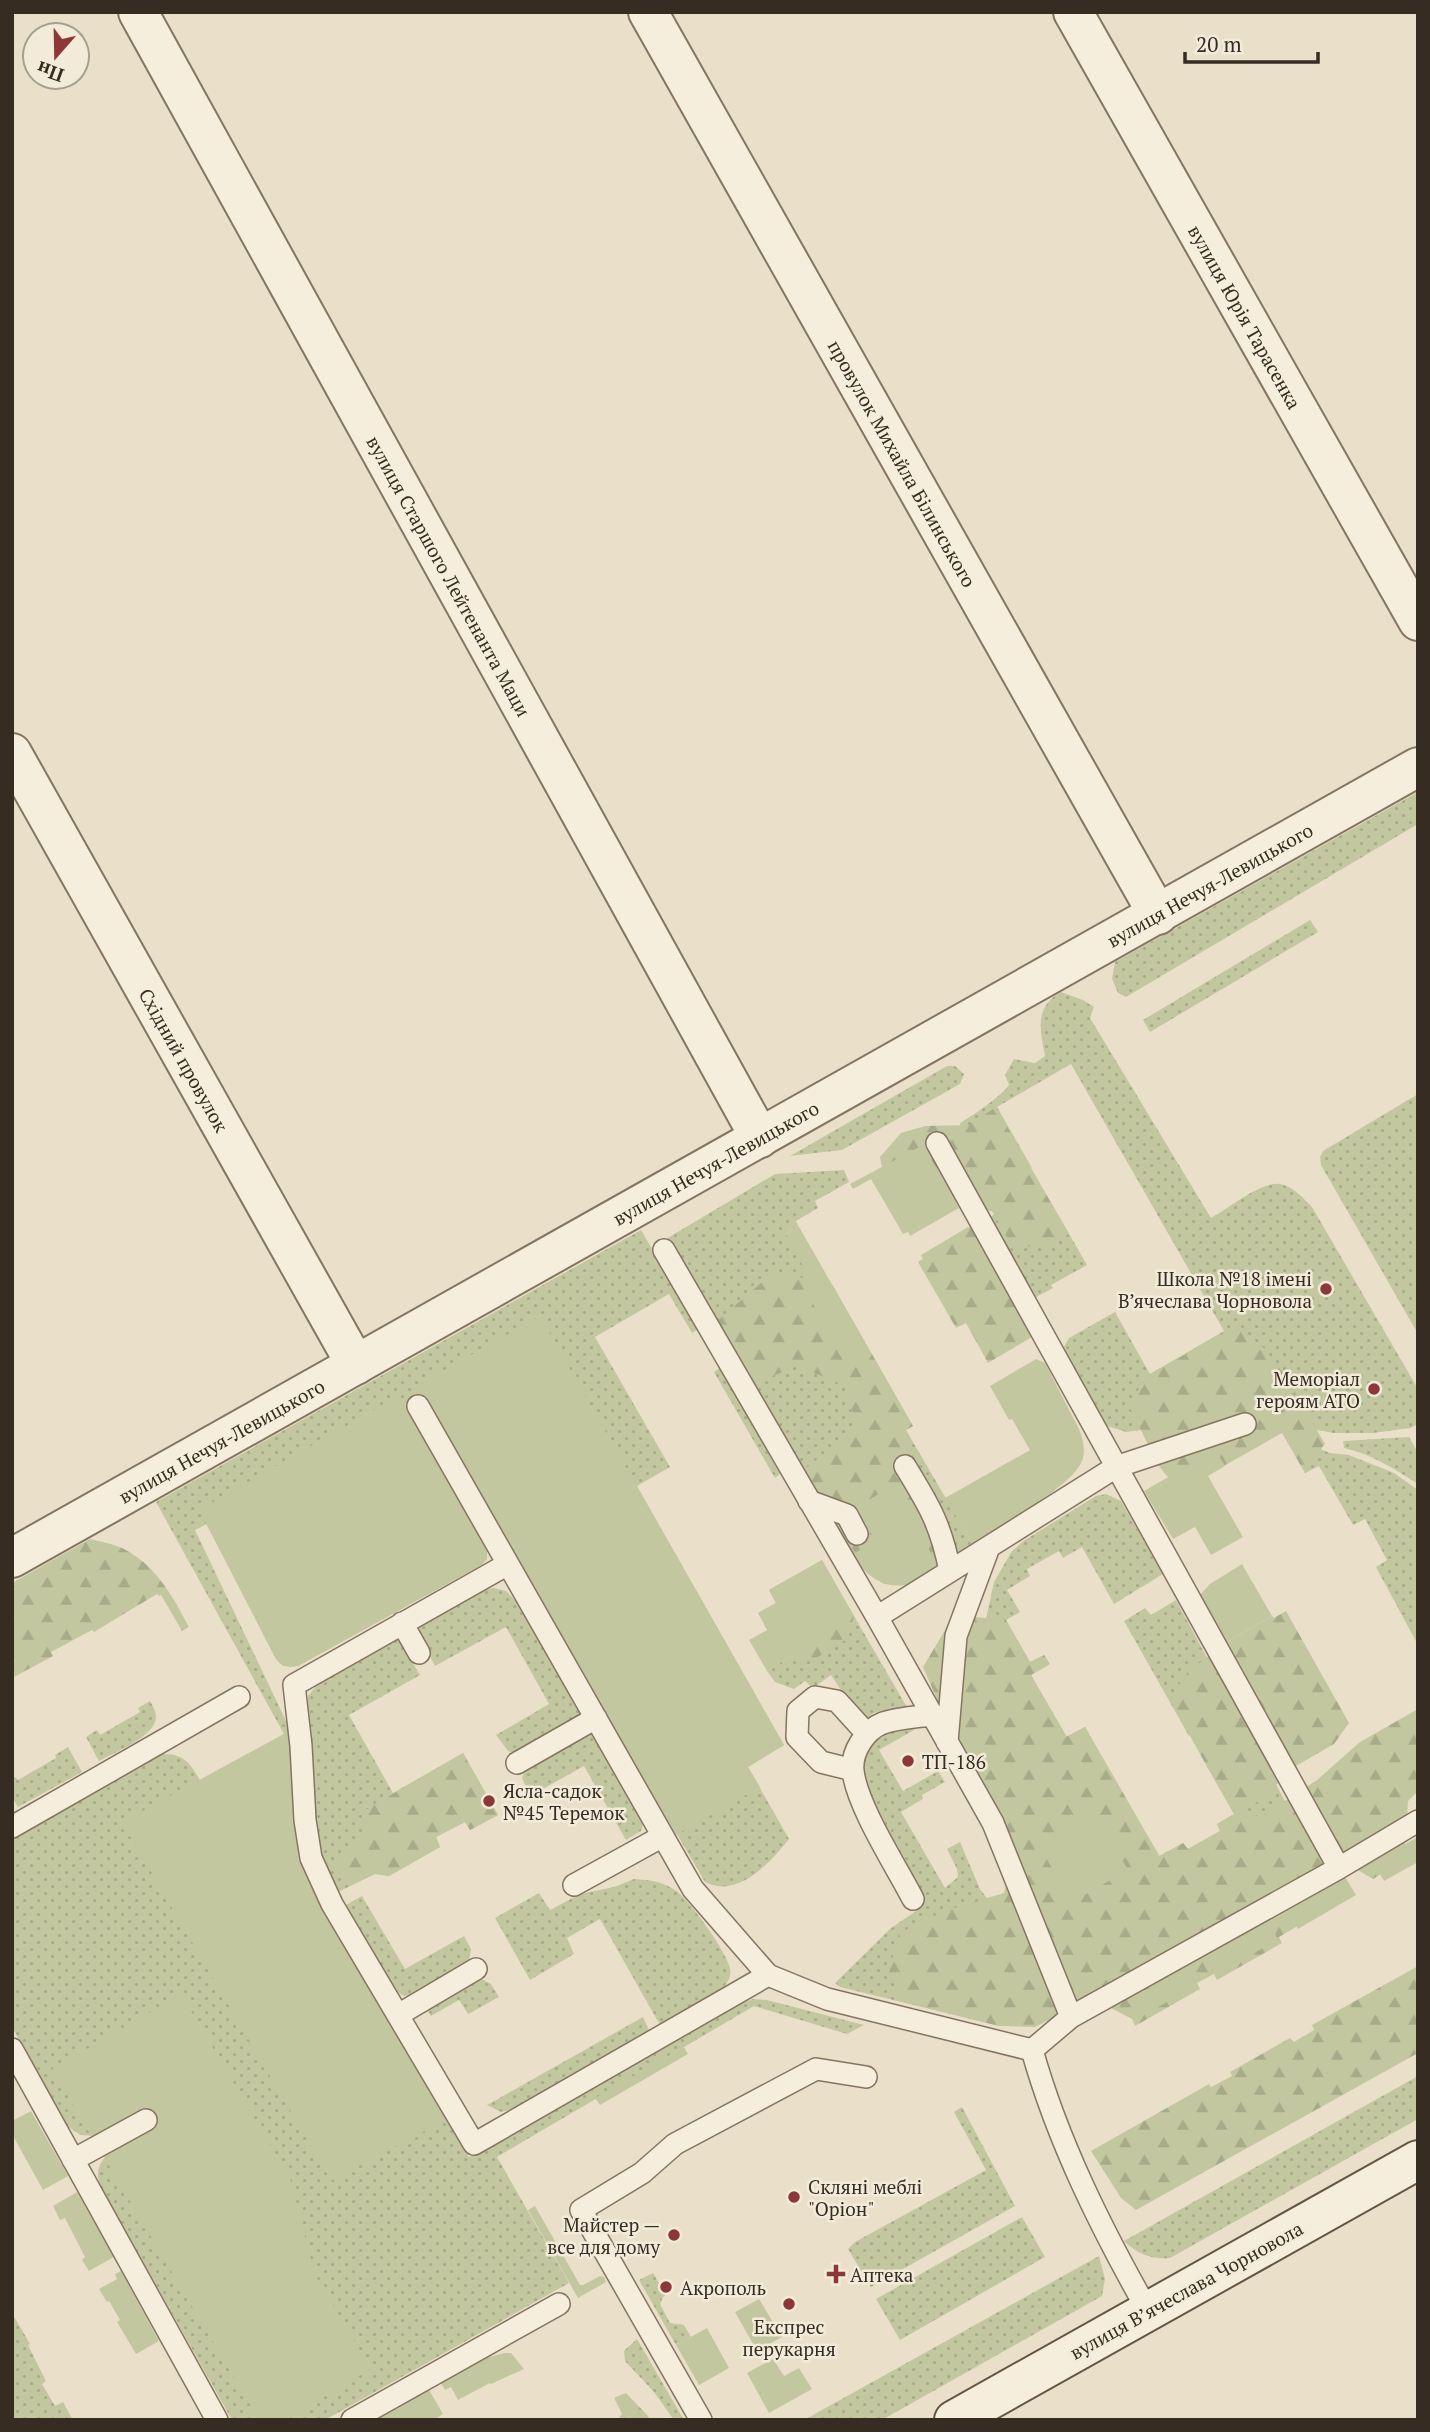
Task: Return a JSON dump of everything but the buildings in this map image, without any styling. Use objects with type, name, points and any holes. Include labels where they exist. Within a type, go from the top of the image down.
[{"type":"street","name":"вулиця Старшого Лейтенанта Маци","points":[[138,12],[760,1138]]},
{"type":"street","name":"провулок Михайла Білинського","points":[[648,12],[1158,915]]},
{"type":"street","name":"вулиця Юрія Тарасенка","points":[[1073,12],[1418,621]]},
{"type":"street","name":"Східний провулок","points":[[12,753],[356,1365]]},
{"type":"street","name":"вулиця Нечуя-Левицького","points":[[12,1558],[1418,767]]},
{"type":"street","name":"вулиця Вʼячеслава Чорновола","points":[[954,2420],[1418,2160]]},
{"type":"lane","points":[[937,1143],[1339,1868]]},
{"type":"lane","points":[[664,1250],[877,1617],[993,1824],[1070,2017]]},
{"type":"lane","points":[[418,1406],[693,1889],[768,1975],[827,1999],[1032,2050]]},
{"type":"lane","points":[[877,1617],[1116,1467],[1245,1423]]},
{"type":"lane","points":[[905,1466],[933,1511],[944,1539],[950,1571]]},
{"type":"lane","points":[[809,1501],[847,1515],[857,1534]]},
{"type":"lane","points":[[947,1742],[956,1636],[989,1547]]},
{"type":"lane","points":[[508,1564],[294,1685],[305,1820],[311,1858],[332,1904],[474,2144],[768,1975]]},
{"type":"lane","points":[[402,1623],[419,1653]]},
{"type":"lane","points":[[12,1827],[239,1697]]},
{"type":"lane","points":[[853,1770],[821,1762],[797,1737],[798,1711],[815,1697],[836,1701],[867,1734]]},
{"type":"lane","points":[[913,1899],[865,1808],[853,1770],[856,1750],[867,1734],[882,1724],[931,1715]]},
{"type":"lane","points":[[517,1763],[596,1718]]},
{"type":"lane","points":[[1032,2050],[1070,2017],[1339,1868],[1418,1821]]},
{"type":"lane","points":[[574,1885],[663,1836]]},
{"type":"lane","points":[[398,2015],[476,1969]]},
{"type":"lane","points":[[12,2049],[217,2420]]},
{"type":"lane","points":[[1032,2050],[1044,2091],[1079,2177],[1107,2238],[1148,2311]]},
{"type":"lane","points":[[701,2420],[581,2210],[642,2174],[675,2144],[816,2069],[866,2077]]},
{"type":"lane","points":[[73,2160],[146,2120]]},
{"type":"lane","points":[[352,2420],[559,2304]]},
{"type":"green space","points":[[1418,792],[1418,824],[1126,997],[1118,993],[1112,979],[1115,962]]},
{"type":"green space","points":[[1310,920],[1318,932],[1150,1032],[1143,1020]]},
{"type":"green space","points":[[1061,992],[1094,1007],[1090,1018],[1211,1218],[1254,1191],[1272,1184],[1289,1187],[1312,1207],[1418,1389],[1418,1424],[1411,1428],[1373,1433],[1333,1433],[1308,1428],[1213,1420],[1126,1432],[1104,1425],[1066,1358],[1064,1347],[1069,1338],[1115,1312],[1150,1374],[1224,1331],[1071,1064],[997,1107],[1032,1168],[961,1135],[960,1123],[979,1111],[1009,1085],[1005,1075],[1014,1059],[1035,1063],[1045,1056],[1041,1028],[1043,1012],[1052,998]]},
{"type":"green space","points":[[947,1066],[955,1066],[964,1074],[960,1084],[842,1150],[790,1156]]},
{"type":"green space","points":[[1418,1094],[1418,1334],[1321,1165],[1320,1157],[1323,1151]]},
{"type":"green space","points":[[996,1107],[1069,1234],[1054,1242],[1034,1247],[1010,1242],[992,1211],[962,1206],[934,1191],[885,1183],[880,1157],[901,1133],[925,1126],[969,1125]]},
{"type":"green space","points":[[923,1145],[959,1208],[910,1236],[908,1232],[903,1234],[871,1179],[853,1189],[850,1184]]},
{"type":"green space","points":[[844,1170],[849,1182],[815,1201],[818,1208],[796,1221],[798,1225],[786,1234],[833,1286],[913,1426],[906,1430],[972,1543],[937,1565],[895,1485],[830,1522],[666,1239],[775,1174]]},
{"type":"green space","points":[[1042,1187],[1087,1265],[1051,1285],[1053,1288],[1036,1297],[1028,1294],[983,1221]]},
{"type":"green space","points":[[798,1225],[830,1281],[815,1288],[786,1234]]},
{"type":"green space","points":[[968,1227],[981,1231],[1031,1317],[1032,1337],[988,1363],[966,1323],[956,1328],[918,1262],[923,1259],[921,1255]]},
{"type":"green space","points":[[641,1230],[699,1329],[692,1333],[669,1294],[595,1337],[670,1467],[637,1486],[784,1745],[748,1767],[789,1839],[763,1868],[752,1876],[729,1886],[705,1882],[421,1396],[405,1404],[487,1546],[487,1559],[481,1565],[298,1666],[288,1667],[276,1659],[207,1524],[195,1530],[287,1723],[300,1859],[322,1909],[469,2157],[737,2005],[753,1999],[767,2000],[864,2025],[847,2034],[754,2006],[497,2157],[569,2283],[325,2420],[232,2420],[101,2187],[99,2169],[109,2153],[95,2136],[80,2135],[66,2125],[12,2027],[12,1838],[162,1754],[181,1757],[193,1768],[200,1780],[284,1734],[156,1502]]},
{"type":"green space","points":[[771,1274],[830,1281],[913,1426],[906,1430],[932,1520],[937,1565],[906,1585],[884,1584],[870,1575],[838,1544],[801,1472],[857,1428],[846,1386],[797,1366],[751,1385],[715,1323]]},
{"type":"green space","points":[[833,1286],[864,1341],[840,1355],[811,1300]]},
{"type":"green space","points":[[540,1316],[784,1745],[748,1767],[760,1787],[676,1835],[416,1386]]},
{"type":"green space","points":[[1237,1326],[1265,1349],[1286,1377],[1325,1444],[1313,1459],[1301,1466],[1282,1433],[1208,1475],[1186,1499],[1158,1465],[1130,1408],[1141,1384],[1150,1374]]},
{"type":"green space","points":[[1036,1359],[1045,1363],[1079,1429],[1084,1445],[1082,1461],[1064,1483],[972,1543],[945,1498],[1030,1450],[990,1386]]},
{"type":"green space","points":[[720,1368],[780,1474],[775,1478],[714,1372]]},
{"type":"green space","points":[[400,1395],[487,1546],[487,1559],[481,1565],[298,1666],[283,1666],[276,1659],[199,1510]]},
{"type":"green space","points":[[1283,1433],[1330,1453],[1349,1455],[1394,1473],[1418,1490],[1418,1645],[1376,1567],[1387,1560],[1365,1519],[1353,1525],[1319,1466],[1305,1473]]},
{"type":"green space","points":[[1409,1437],[1418,1453],[1418,1484],[1373,1458],[1344,1448],[1343,1441]]},
{"type":"green space","points":[[1215,1450],[1225,1466],[1208,1476],[1243,1537],[1211,1555],[1195,1527],[1173,1539],[1144,1491]]},
{"type":"green space","points":[[895,1485],[937,1565],[905,1585],[892,1585],[869,1575],[851,1555],[830,1522],[834,1519],[855,1553],[875,1540],[856,1507]]},
{"type":"green space","points":[[1106,1494],[1121,1501],[1163,1574],[1114,1604],[1082,1547],[1063,1558],[1059,1551],[1027,1569],[1030,1576],[1007,1590],[1020,1612],[1006,1620],[1030,1662],[1044,1655],[1050,1664],[1031,1675],[1067,1737],[1085,1727],[1159,1856],[1183,1843],[1188,1849],[1220,1831],[1217,1824],[1234,1814],[1201,1756],[1247,1729],[1309,1847],[1080,1999],[978,1656],[994,1582],[1012,1551],[1096,1496]]},
{"type":"green space","points":[[90,1539],[117,1546],[141,1560],[168,1591],[189,1627],[182,1631],[161,1595],[157,1594],[94,1632],[92,1630],[51,1652],[53,1656],[12,1678],[12,1583]]},
{"type":"green space","points":[[822,1560],[854,1616],[847,1639],[810,1662],[783,1650],[758,1613],[776,1603],[769,1590]]},
{"type":"green space","points":[[822,1560],[854,1616],[767,1671],[749,1640],[767,1630],[758,1613],[776,1603],[769,1590]]},
{"type":"green space","points":[[1242,1564],[1272,1616],[1225,1643],[1199,1596],[1210,1584]]},
{"type":"green space","points":[[494,1588],[506,1591],[520,1605],[583,1713],[514,1753],[508,1751],[496,1735],[549,1704],[506,1627],[435,1666],[414,1625],[480,1590]]},
{"type":"green space","points":[[1176,1600],[1234,1708],[1189,1736],[1124,1621],[1145,1608],[1151,1615]]},
{"type":"green space","points":[[1286,1611],[1349,1723],[1334,1744],[1289,1770],[1266,1797],[1236,1814],[1262,1816],[1317,1780],[1360,1742],[1418,1709],[1418,1791],[1408,1801],[1404,1860],[1373,1879],[1343,1861],[1320,1872],[1296,1927],[1279,1937],[1282,1943],[1217,1980],[1214,1974],[1197,1983],[1200,1989],[1135,2026],[1132,2019],[1105,2005],[1057,2016],[1035,2027],[999,2026],[901,2001],[889,1972],[899,1933],[947,1910],[1004,1893],[1013,1855],[969,1773],[923,1667],[954,1615],[1006,1620],[1030,1662],[1044,1655],[1050,1664],[1031,1675],[1066,1737],[1085,1727],[1160,1857],[1183,1843],[1188,1849],[1220,1831],[1217,1824],[1234,1814],[1169,1699],[1187,1673],[1225,1643]]},
{"type":"green space","points":[[854,1616],[908,1709],[878,1712],[862,1722],[831,1675],[813,1688],[805,1681],[794,1689],[775,1682],[767,1671]]},
{"type":"green space","points":[[396,1635],[420,1675],[349,1715],[393,1793],[463,1753],[498,1815],[470,1830],[465,1822],[436,1837],[440,1847],[389,1876],[375,1874],[338,1892],[321,1853],[316,1821],[308,1696],[325,1675]]},
{"type":"green space","points":[[150,1701],[156,1717],[149,1731],[99,1761],[86,1737],[97,1730],[100,1735],[140,1712],[138,1708]]},
{"type":"green space","points":[[912,1726],[914,1730],[879,1750],[903,1791],[938,1771],[945,1782],[922,1795],[923,1799],[901,1812],[945,1888],[958,1877],[947,1849],[960,1842],[980,1889],[994,1908],[999,2026],[840,1987],[835,1983],[891,1928],[919,1909],[924,1897],[875,1808],[863,1772],[864,1758],[871,1745],[883,1736]]},
{"type":"green space","points":[[594,1732],[641,1816],[641,1831],[626,1840],[584,1766],[530,1796],[522,1778],[524,1772]]},
{"type":"green space","points":[[284,1734],[290,1741],[294,1818],[300,1859],[322,1909],[447,2119],[331,2181],[122,1822]]},
{"type":"green space","points":[[68,1747],[82,1772],[18,1807],[12,1797],[12,1778],[18,1780],[56,1758],[55,1755]]},
{"type":"green space","points":[[463,1753],[498,1815],[470,1830],[465,1822],[436,1837],[440,1847],[389,1876],[375,1874],[349,1886],[334,1860],[362,1838],[362,1812]]},
{"type":"green space","points":[[1096,1814],[1128,1870],[1072,1902],[1039,1846]]},
{"type":"green space","points":[[1418,1837],[1418,1862],[1384,1881],[1373,1862]]},
{"type":"green space","points":[[1345,1877],[1356,1895],[1298,1929],[1287,1911]]},
{"type":"green space","points":[[634,1879],[660,1883],[681,1895],[713,1937],[730,1969],[728,1981],[716,1994],[660,2025],[600,1919],[567,1938],[574,1954],[530,1980],[495,1918],[539,1893],[550,1910],[580,1894],[614,1887]]},
{"type":"green space","points":[[362,1896],[405,1969],[464,1936],[471,1949],[469,1961],[410,1995],[404,1996],[397,1992],[346,1905]]},
{"type":"green space","points":[[1268,1921],[1278,1940],[1218,1972],[1208,1954]]},
{"type":"green space","points":[[1418,1966],[1418,2053],[1136,2210],[1121,2198],[1091,2151],[1209,2084],[1211,2087],[1232,2076],[1230,2072],[1290,2038],[1294,2042],[1314,2030],[1312,2025]]},
{"type":"green space","points":[[1187,1968],[1196,1986],[1138,2018],[1127,2000]]},
{"type":"green space","points":[[480,1978],[491,1984],[499,1997],[468,2014],[459,2000],[431,2016],[426,2008]]},
{"type":"green space","points":[[181,1994],[290,2178],[315,2275],[371,2369],[286,2420],[259,2420],[52,2069]]},
{"type":"green space","points":[[643,2017],[650,2032],[514,2109],[501,2112],[487,2105]]},
{"type":"green space","points":[[684,2047],[688,2054],[600,2105],[595,2098]]},
{"type":"green space","points":[[1418,2076],[1418,2119],[1170,2258],[1146,2255],[1124,2241]]},
{"type":"green space","points":[[962,2107],[1015,2206],[871,2287],[848,2249],[855,2242],[986,2170],[954,2112]]},
{"type":"green space","points":[[31,2111],[68,2176],[43,2190],[12,2134],[12,2121]]},
{"type":"green space","points":[[77,2192],[114,2257],[89,2271],[82,2260],[85,2257],[65,2218],[60,2220],[53,2206]]},
{"type":"green space","points":[[535,2206],[580,2285],[600,2276],[604,2277],[606,2282],[578,2298],[528,2210]]},
{"type":"green space","points":[[1022,2217],[1045,2257],[900,2340],[876,2299]]},
{"type":"green space","points":[[1099,2256],[1105,2279],[1102,2296],[882,2420],[804,2420]]},
{"type":"green space","points":[[121,2271],[159,2341],[136,2354],[117,2322],[120,2320],[99,2289],[117,2279],[115,2274]]},
{"type":"green space","points":[[653,2273],[666,2295],[660,2304],[670,2323],[684,2325],[691,2337],[676,2345],[639,2280]]},
{"type":"green space","points":[[759,2299],[782,2337],[757,2351],[735,2312]]},
{"type":"green space","points":[[12,2313],[30,2344],[28,2345],[46,2381],[42,2384],[55,2406],[63,2402],[73,2420],[12,2420]]},
{"type":"green space","points":[[707,2328],[729,2368],[699,2385],[676,2345]]},
{"type":"green space","points":[[637,2339],[684,2420],[674,2420],[654,2392],[625,2361],[624,2351]]},
{"type":"green space","points":[[511,2353],[524,2369],[458,2400],[451,2387],[445,2390],[441,2383],[486,2358]]},
{"type":"green space","points":[[773,2359],[784,2376],[799,2368],[812,2389],[769,2413],[747,2373]]},
{"type":"green space","points":[[429,2390],[443,2414],[434,2420],[376,2420]]},
{"type":"green space","points":[[626,2393],[650,2420],[617,2420],[622,2414],[614,2398]]},
{"type":"place","name":"Школа №18 імені В’ячеслава Чорновола","points":[[1326,1289]]},
{"type":"place","name":"Меморіал героям АТО","points":[[1374,1389]]},
{"type":"place","name":"ТП-186","points":[[908,1761]]},
{"type":"place","name":"Ясла-садок №45 Теремок","points":[[489,1801]]},
{"type":"place","name":"Скляні меблі \"Оріон\"","points":[[794,2197]]},
{"type":"place","name":"Майстер — все для дому","points":[[674,2235]]},
{"type":"place","name":"Аптека","points":[[836,2274]]},
{"type":"place","name":"Акрополь","points":[[666,2287]]},
{"type":"place","name":"Експрес перукарня","points":[[789,2304]]}]
